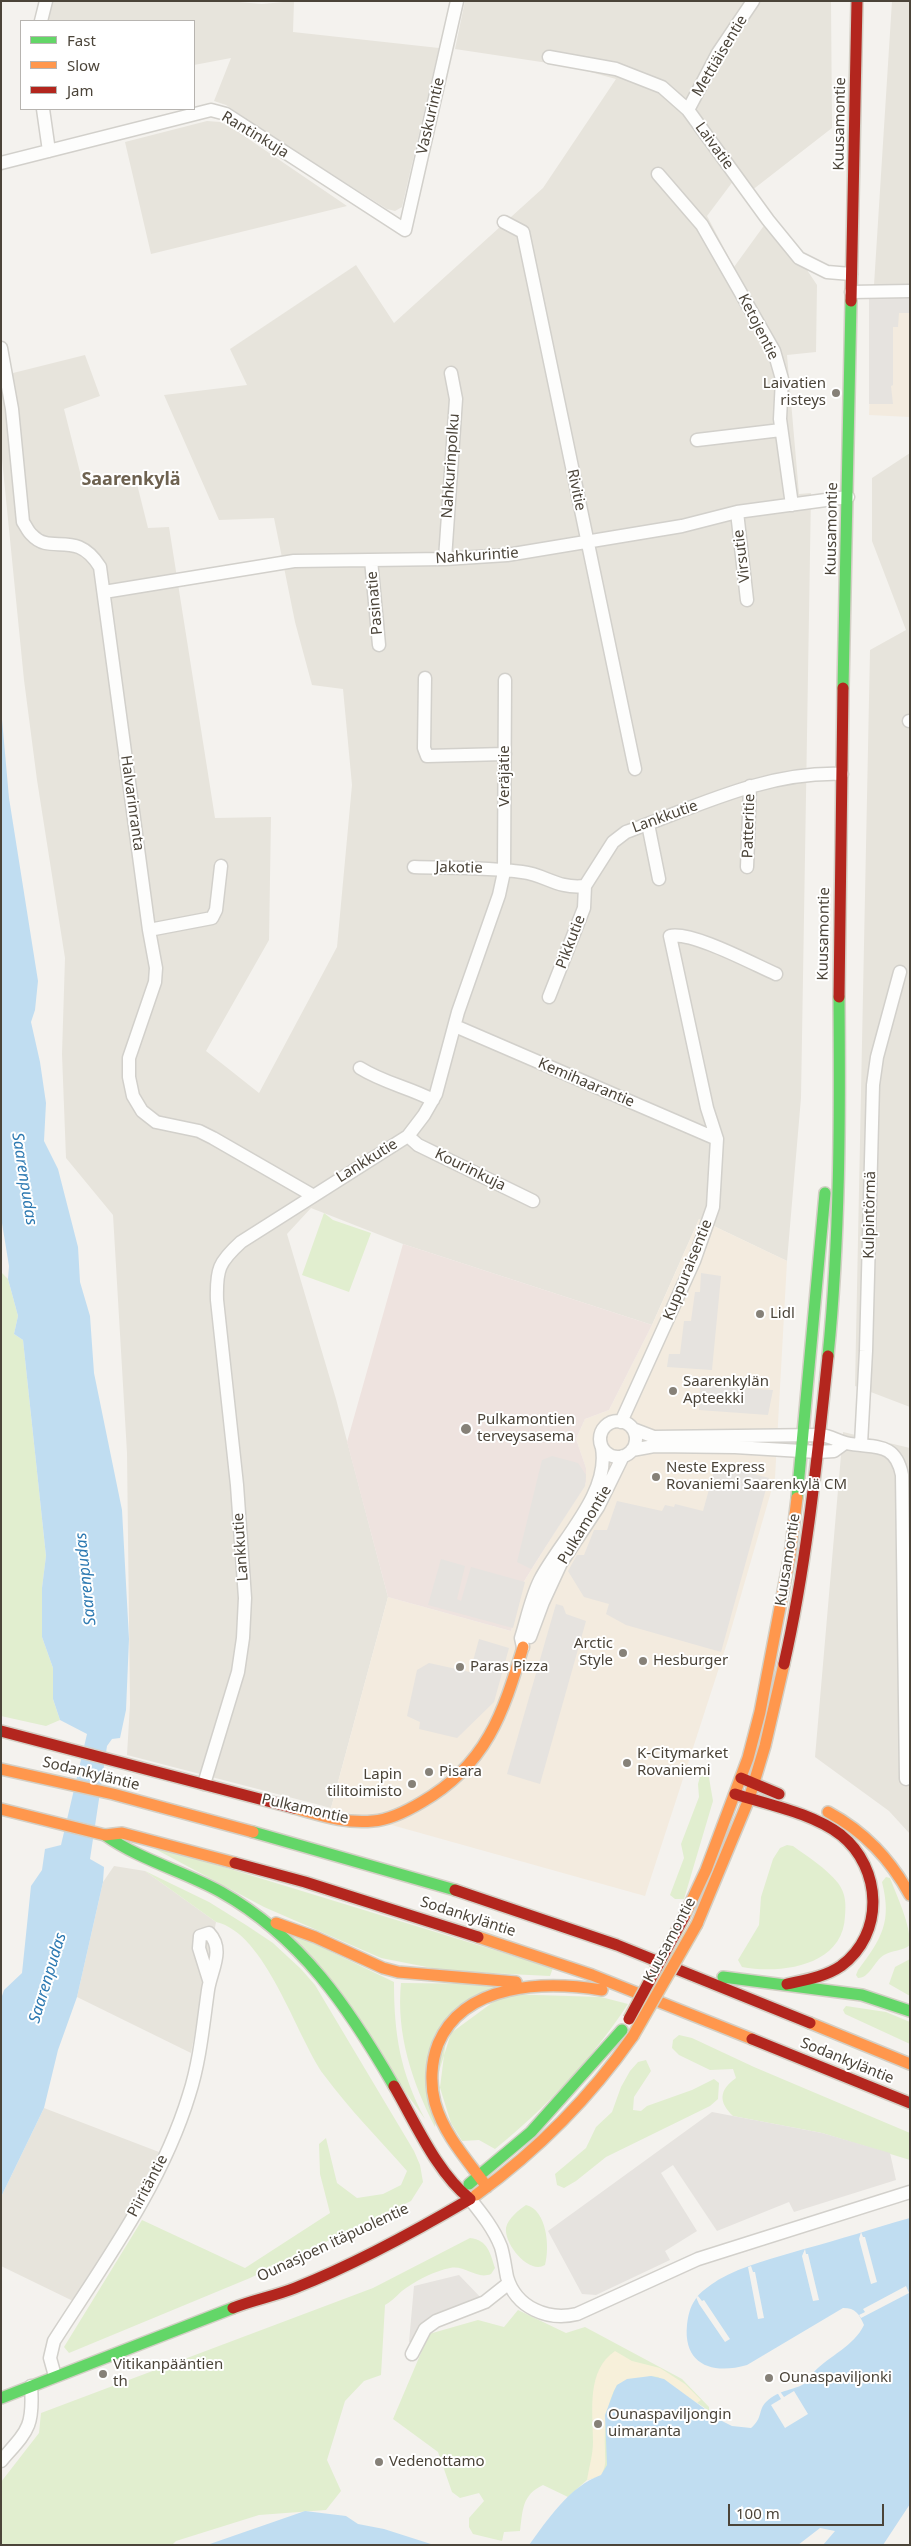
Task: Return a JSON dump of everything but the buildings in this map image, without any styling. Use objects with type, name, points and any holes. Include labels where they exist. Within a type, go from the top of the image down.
[{"type":"main road","name":"Kuusamontie","points":[[633,2036],[697,1924],[749,1799],[765,1746],[793,1625],[820,1435],[832,1315],[839,1175],[838,929],[857,1]]},
{"type":"main road","name":"Kuusamontie","points":[[622,2030],[684,1917],[706,1870],[741,1778],[760,1712],[790,1555],[820,1264],[838,1057]]},
{"type":"main road","name":"Pulkamontie","points":[[1,1730],[339,1820],[380,1820],[414,1807],[440,1790],[466,1767],[485,1746],[500,1717],[522,1647]]},
{"type":"main road","name":"Sodankyläntie","points":[[1,1769],[113,1794],[349,1858],[474,1896],[617,1945],[910,2064]]},
{"type":"main road","points":[[741,1778],[816,1807],[865,1835],[900,1876],[910,1895]]},
{"type":"main road","points":[[735,1794],[790,1812],[840,1835],[858,1853],[867,1868],[872,1883],[873,1914],[861,1944],[852,1956],[842,1966],[821,1976],[787,1984]]},
{"type":"main road","name":"Sodankyläntie","points":[[1,1810],[55,1821],[105,1835],[122,1833],[305,1882],[468,1933],[592,1975],[910,2103]]},
{"type":"main road","points":[[105,1835],[121,1848],[212,1887],[268,1920],[315,1937],[383,1968],[398,1972],[533,1984],[568,1984],[609,1992],[625,1989]]},
{"type":"main road","points":[[268,1920],[331,1986],[459,2191],[470,2199]]},
{"type":"main road","points":[[692,1976],[706,1972],[750,1983],[787,1984],[854,1992],[910,2011]]},
{"type":"main road","points":[[487,2187],[448,2133],[436,2106],[432,2082],[434,2057],[445,2030],[469,2007],[501,1991],[533,1984]]},
{"type":"main road","name":"Ounasjoen itäpuolentie","points":[[253,2300],[266,2290],[392,2234],[421,2218],[479,2177],[510,2152],[550,2113],[622,2030]]},
{"type":"main road","name":"Ounasjoen itäpuolentie","points":[[1,2398],[253,2300],[272,2296],[369,2254],[470,2199],[563,2125],[600,2082],[633,2036]]},
{"type":"street","points":[[41,20],[46,1]]},
{"type":"street","name":"Vaskurintie","points":[[405,230],[457,1]]},
{"type":"street","name":"Mettiäisentie","points":[[688,110],[718,54],[753,1]]},
{"type":"street","name":"Laivatie","points":[[549,57],[616,69],[662,87],[688,110],[768,220],[799,258],[827,272],[851,274]]},
{"type":"street","points":[[43,110],[50,151]]},
{"type":"street","name":"Rantinkuja","points":[[1,163],[211,110],[226,114],[405,230]]},
{"type":"street","name":"Ketojentie","points":[[658,174],[702,225],[774,350],[782,380],[781,430],[792,505]]},
{"type":"street","name":"Rivitie","points":[[504,222],[523,232],[635,769]]},
{"type":"street","points":[[851,292],[910,291]]},
{"type":"street","name":"Halvarinranta","points":[[1,348],[12,409],[23,522],[32,536],[42,542],[81,546],[91,553],[100,567],[149,930],[156,968],[155,982],[130,1058],[129,1077],[133,1096],[142,1111],[156,1122],[198,1131],[213,1138],[312,1195]]},
{"type":"street","name":"Nahkurinpolku","points":[[445,559],[456,399],[451,373]]},
{"type":"street","points":[[697,440],[781,430]]},
{"type":"street","name":"Nahkurintie","points":[[104,592],[294,561],[445,559],[507,555],[682,526],[737,512],[848,497]]},
{"type":"street","name":"Virsutie","points":[[737,512],[747,600]]},
{"type":"street","name":"Pasinatie","points":[[371,560],[378,645]]},
{"type":"street","points":[[425,678],[424,748],[428,756],[505,754]]},
{"type":"street","name":"Veräjätie","points":[[504,872],[506,680]]},
{"type":"street","name":"Lankkutie","points":[[585,886],[613,842],[626,832],[750,786],[817,773],[842,774]]},
{"type":"street","name":"Patteritie","points":[[747,867],[750,786]]},
{"type":"street","points":[[648,824],[659,879]]},
{"type":"street","points":[[149,930],[212,918],[216,910],[221,866]]},
{"type":"street","name":"Jakotie","points":[[414,868],[488,868],[504,872]]},
{"type":"street","points":[[504,872],[523,872],[563,886],[585,886]]},
{"type":"street","name":"Lankkutie","points":[[204,1784],[238,1672],[243,1638],[245,1598],[237,1485],[216,1278],[224,1258],[241,1242],[312,1195],[408,1136],[433,1100],[479,947],[499,895],[504,872]]},
{"type":"street","name":"Pikkutie","points":[[549,997],[584,908],[585,886]]},
{"type":"street","name":"Kuppuraisentie","points":[[621,1422],[684,1285],[713,1207],[718,1139],[707,1108],[670,936],[677,934],[698,939],[776,974]]},
{"type":"street","name":"Kulpintörmä","points":[[861,1444],[866,1351],[873,1085],[877,1057],[900,972]]},
{"type":"street","name":"Kemihaarantie","points":[[455,1026],[718,1139]]},
{"type":"street","points":[[360,1068],[384,1082],[413,1090],[433,1100]]},
{"type":"street","name":"Kourinkuja","points":[[408,1136],[418,1145],[533,1200]]},
{"type":"street","points":[[845,1443],[834,1451],[818,1452],[763,1448],[654,1446],[611,1456],[602,1448],[600,1439],[602,1430],[612,1422],[621,1422],[632,1430],[654,1437],[820,1435],[835,1437],[845,1443],[861,1444],[889,1451],[900,1465],[902,1475],[906,1779]]},
{"type":"street","points":[[627,1453],[635,1440],[632,1430]]},
{"type":"street","name":"Pulkamontie","points":[[522,1647],[521,1638],[539,1582],[599,1483],[604,1460],[602,1448]]},
{"type":"street","name":"Pulkamontie","points":[[522,1647],[529,1640],[543,1602],[562,1563],[598,1506],[627,1453]]},
{"type":"street","name":"Piiritäntie","points":[[54,2376],[50,2358],[54,2341],[127,2227],[175,2135],[197,2065],[209,1980]]},
{"type":"street","points":[[470,2199],[494,2231],[515,2296],[530,2308],[554,2316],[567,2316],[698,2259],[910,2192]]},
{"type":"street","points":[[412,2354],[419,2338],[430,2325],[485,2302],[510,2283]]},
{"type":"street","points":[[1,2461],[28,2429],[32,2407],[31,2386]]},
{"type":"shaded area","points":[[51,1],[227,1],[262,4],[294,1],[293,32],[439,48],[402,207],[395,211],[387,209],[265,132],[226,105],[214,101],[231,58],[195,65],[195,20],[47,20]]},
{"type":"shaded area","points":[[465,1],[831,1],[832,128],[751,191],[737,176],[707,216],[734,267],[768,220],[799,258],[817,285],[816,352],[787,355],[799,494],[811,493],[801,1098],[787,1261],[699,1219],[652,1325],[403,1244],[311,1208],[287,1234],[336,1399],[388,1597],[331,1808],[127,1755],[130,1704],[127,1453],[113,1215],[66,1158],[62,1054],[65,958],[37,780],[24,680],[1,449],[1,376],[85,355],[100,396],[64,409],[83,484],[136,480],[148,528],[169,527],[215,818],[271,817],[269,940],[206,1051],[259,1093],[337,947],[352,785],[343,689],[312,685],[295,622],[274,518],[219,520],[164,395],[247,385],[230,349],[356,265],[394,323],[543,188],[616,79],[568,66],[455,49]]},
{"type":"shaded area","points":[[892,1],[910,1],[910,285],[874,285]]},
{"type":"shaded area","points":[[207,121],[220,122],[231,127],[347,206],[151,254],[125,142]]},
{"type":"shaded area","points":[[874,285],[910,285],[910,417],[869,415]]},
{"type":"shaded area","points":[[869,295],[910,295],[910,313],[899,313],[898,327],[893,327],[893,385],[891,386],[893,404],[869,404]]},
{"type":"shaded area","points":[[910,453],[910,1407],[855,1386],[870,650],[906,630],[872,541],[872,478]]},
{"type":"shaded area","points":[[699,1219],[787,1261],[775,1478],[728,1640],[645,1896],[331,1808],[388,1597],[511,1631],[523,1583],[586,1482],[586,1468],[576,1439],[585,1419],[609,1410],[652,1325]]},
{"type":"shaded area","name":"Pulkamontien terveysasema","points":[[403,1244],[652,1325],[609,1410],[585,1419],[576,1439],[586,1468],[586,1482],[523,1583],[511,1631],[388,1597],[347,1442]]},
{"type":"shaded area","points":[[701,1273],[721,1276],[712,1370],[667,1367],[669,1354],[680,1354],[684,1321],[691,1321],[695,1292],[700,1292]]},
{"type":"shaded area","points":[[700,1385],[773,1390],[768,1415],[699,1410]]},
{"type":"shaded area","points":[[843,1432],[910,1448],[910,1834],[889,1811],[815,1757]]},
{"type":"shaded area","points":[[552,1456],[578,1463],[586,1475],[585,1486],[531,1569],[517,1562],[542,1460]]},
{"type":"shaded area","points":[[716,1464],[769,1478],[721,1652],[626,1625],[606,1614],[609,1604],[584,1597],[568,1571],[577,1555],[584,1555],[594,1530],[607,1530],[617,1501],[662,1511],[665,1505],[674,1507],[675,1504],[703,1511]]},
{"type":"shaded area","points":[[441,1559],[465,1566],[457,1599],[461,1601],[471,1567],[525,1582],[513,1628],[428,1605]]},
{"type":"shaded area","points":[[556,1604],[563,1606],[566,1614],[586,1621],[540,1784],[507,1774]]},
{"type":"shaded area","points":[[479,1639],[509,1648],[494,1702],[457,1738],[419,1729],[420,1722],[407,1716],[417,1670],[429,1663],[470,1672]]},
{"type":"shaded area","points":[[114,1866],[145,1871],[216,1922],[191,2053],[77,1997],[103,1882]]},
{"type":"shaded area","points":[[44,2108],[159,2152],[120,2227],[73,2301],[1,2266],[1,2197]]},
{"type":"shaded area","points":[[712,2112],[822,2133],[890,2153],[896,2180],[794,2212],[789,2202],[717,2231],[673,2165],[661,2173],[697,2231],[665,2251],[670,2260],[596,2295],[582,2294],[548,2231]]},
{"type":"shaded area","points":[[459,2275],[485,2302],[436,2321],[416,2343],[409,2342],[414,2286]]},
{"type":"green space","points":[[324,1213],[333,1220],[371,1233],[349,1292],[302,1275]]},
{"type":"green space","points":[[1,1272],[8,1279],[18,1316],[14,1334],[23,1340],[46,1556],[42,1588],[42,1637],[53,1668],[53,1699],[60,1720],[46,1726],[1,1716]]},
{"type":"green space","points":[[703,1766],[707,1766],[713,1801],[684,1899],[675,1899],[670,1895],[684,1858],[681,1844],[699,1797],[698,1784]]},
{"type":"green space","points":[[142,1842],[553,1968],[550,1976],[447,1971],[381,1958],[264,1907]]},
{"type":"green space","points":[[787,1845],[793,1846],[817,1863],[841,1887],[845,1899],[842,1933],[833,1946],[822,1956],[807,1963],[774,1969],[742,1967],[738,1960],[759,1925],[761,1897],[773,1859],[780,1848]]},
{"type":"green space","points":[[145,1871],[209,1902],[246,1925],[273,1943],[301,1969],[315,1985],[414,2151],[420,2165],[423,2182],[411,2201],[250,2278],[69,2353],[64,2347],[142,2220],[245,2268],[330,2213],[320,2174],[319,2144],[326,2138],[337,2183],[357,2198],[383,2194],[401,2185],[407,2171],[354,2112],[324,2075],[313,2058],[265,1965],[250,1945],[234,1930],[216,1922]]},
{"type":"green space","points":[[886,1877],[890,1878],[903,1911],[910,1945],[884,1955],[866,1975],[858,1978],[856,1975],[858,1970],[879,1939],[883,1929],[886,1908],[882,1882]]},
{"type":"green space","points":[[288,1931],[394,1982],[395,2019],[400,2052],[416,2102],[425,2119]]},
{"type":"green space","points":[[910,1959],[910,1996],[889,1984],[895,1967]]},
{"type":"green space","points":[[401,1983],[499,1984],[449,2016],[435,2127],[419,2093],[403,2039],[400,2002]]},
{"type":"green space","points":[[504,1994],[601,1997],[628,2004],[599,2044],[567,2082],[532,2117],[495,2149],[479,2140],[462,2141],[451,2123],[437,2078],[451,2033]]},
{"type":"green space","points":[[846,2006],[886,2012],[910,2022],[910,2044],[845,2014],[843,2010]]},
{"type":"green space","points":[[679,2035],[692,2038],[754,2067],[910,2133],[910,2160],[822,2133],[733,2116],[725,2106],[722,2096],[726,2087],[736,2078],[733,2069],[710,2070],[679,2055],[672,2048],[673,2040]]},
{"type":"green space","points":[[646,2060],[651,2071],[634,2097],[633,2110],[641,2111],[647,2106],[692,2090],[714,2079],[719,2083],[718,2099],[710,2106],[606,2157],[564,2188],[557,2185],[555,2174],[586,2148],[596,2127],[612,2112],[621,2087],[630,2071],[638,2062]]},
{"type":"green space","points":[[526,2205],[533,2208],[539,2214],[543,2221],[547,2239],[545,2265],[539,2267],[525,2262],[513,2249],[506,2235],[509,2221]]},
{"type":"green space","points":[[470,2238],[485,2244],[495,2268],[491,2274],[481,2275],[456,2268],[444,2269],[416,2282],[385,2305],[381,2375],[364,2381],[345,2401],[327,2460],[341,2491],[326,2510],[259,2515],[176,2541],[172,2545],[1,2545],[1,2482],[39,2433],[41,2413],[373,2288]]},
{"type":"green space","points":[[518,2310],[566,2333],[585,2327],[682,2379],[709,2407],[709,2411],[669,2383],[601,2476],[587,2480],[568,2497],[543,2485],[536,2489],[527,2498],[520,2531],[504,2532],[502,2541],[473,2534],[469,2527],[469,2518],[484,2501],[479,2493],[460,2498],[452,2492],[438,2452],[393,2419],[429,2334],[478,2320],[504,2327]]},
{"type":"sand","name":"Ounaspaviljongin uimaranta","points":[[615,2351],[632,2361],[660,2368],[685,2384],[701,2400],[697,2403],[658,2377],[651,2376],[617,2385],[610,2400],[606,2416],[604,2468],[601,2476],[587,2480],[593,2447],[592,2404],[595,2380],[599,2369]]},
{"type":"water","name":"Saarenpudas","points":[[1,708],[9,798],[38,981],[35,1010],[31,1022],[40,1062],[46,1103],[44,1141],[58,1169],[78,1247],[80,1282],[90,1316],[94,1373],[122,1510],[129,1639],[126,1710],[120,1738],[112,1739],[107,1746],[90,1859],[104,1867],[103,1882],[77,1997],[58,2050],[44,2108],[1,2197],[1,1999],[4,1990],[22,1973],[31,1886],[42,1870],[45,1849],[61,1845],[87,1734],[60,1720],[53,1699],[53,1668],[42,1637],[42,1588],[46,1556],[23,1340],[14,1334],[18,1316],[8,1279],[9,1266],[1,1217]]},
{"type":"water","points":[[910,2218],[910,2504],[883,2545],[823,2545],[835,2531],[820,2528],[798,2545],[529,2545],[560,2504],[579,2487],[601,2475],[607,2465],[605,2415],[617,2385],[627,2379],[651,2376],[664,2379],[720,2420],[732,2426],[751,2428],[757,2421],[766,2402],[782,2392],[807,2382],[820,2366],[854,2339],[864,2325],[856,2312],[843,2308],[747,2365],[723,2369],[712,2367],[703,2364],[695,2358],[690,2350],[687,2339],[689,2312],[702,2291],[718,2280],[749,2266]]},
{"type":"water","points":[[305,2511],[346,2516],[358,2524],[384,2529],[434,2545],[207,2545]]},
{"type":"pier","points":[[861,2232],[863,2237],[865,2237],[877,2282],[871,2284],[859,2239]]},
{"type":"pier","points":[[805,2249],[806,2254],[808,2254],[819,2300],[813,2301],[802,2256]]},
{"type":"pier","points":[[751,2266],[753,2272],[755,2272],[764,2318],[758,2319],[748,2267]]},
{"type":"pier","points":[[906,2286],[909,2293],[861,2318],[859,2315],[865,2312],[863,2309]]},
{"type":"pier","points":[[698,2296],[702,2301],[704,2300],[730,2339],[725,2342],[699,2304],[696,2297]]},
{"type":"pier","points":[[779,2390],[784,2397],[794,2391],[808,2414],[785,2428],[771,2405],[781,2399],[777,2392]]},
{"type":"traffic: fast","points":[[843,688],[851,301]]},
{"type":"traffic: fast","points":[[828,1356],[837,1221],[839,997]]},
{"type":"traffic: fast","points":[[797,1498],[825,1193]]},
{"type":"traffic: fast","points":[[253,1832],[455,1890]]},
{"type":"traffic: fast","points":[[105,1835],[133,1852],[221,1892],[250,1910],[275,1930],[299,1953],[341,2002],[394,2086]]},
{"type":"traffic: fast","points":[[723,1977],[862,1995],[910,2011]]},
{"type":"traffic: fast","points":[[469,2184],[531,2132],[622,2030]]},
{"type":"traffic: fast","points":[[1,2398],[233,2308]]},
{"type":"traffic: slow","points":[[684,1917],[706,1870],[748,1758],[760,1712],[790,1555],[797,1498]]},
{"type":"traffic: slow","points":[[294,1808],[343,1820],[363,1822],[379,1820],[404,1812],[444,1787],[462,1772],[489,1736],[508,1694],[523,1647]]},
{"type":"traffic: slow","points":[[697,1924],[749,1799],[765,1746],[784,1664]]},
{"type":"traffic: slow","points":[[1,1769],[113,1794],[253,1832]]},
{"type":"traffic: slow","points":[[1,1809],[105,1835],[122,1833],[235,1863]]},
{"type":"traffic: slow","points":[[828,1812],[854,1828],[885,1858],[910,1895]]},
{"type":"traffic: slow","points":[[276,1923],[315,1937],[383,1968],[398,1972],[516,1982]]},
{"type":"traffic: slow","points":[[633,2036],[697,1924]]},
{"type":"traffic: slow","points":[[478,1937],[592,1975],[752,2039]]},
{"type":"traffic: slow","points":[[487,2187],[450,2137],[439,2115],[432,2088],[434,2058],[438,2044],[450,2024],[467,2008],[487,1997],[509,1990],[532,1987],[580,1987],[602,1990]]},
{"type":"traffic: slow","points":[[810,2023],[910,2064]]},
{"type":"traffic: slow","points":[[476,2195],[541,2142],[561,2122],[599,2081],[633,2036]]},
{"type":"traffic: jam","points":[[851,301],[857,1]]},
{"type":"traffic: jam","points":[[839,997],[843,688]]},
{"type":"traffic: jam","points":[[784,1664],[805,1549],[828,1356]]},
{"type":"traffic: jam","points":[[1,1731],[294,1808]]},
{"type":"traffic: jam","points":[[741,1778],[779,1794]]},
{"type":"traffic: jam","points":[[735,1794],[790,1810],[830,1827],[855,1849],[871,1883],[873,1901],[871,1919],[865,1937],[855,1953],[841,1966],[828,1973],[787,1984]]},
{"type":"traffic: jam","points":[[235,1863],[305,1882],[478,1937]]},
{"type":"traffic: jam","points":[[455,1890],[617,1945],[810,2023]]},
{"type":"traffic: jam","points":[[629,2019],[684,1917]]},
{"type":"traffic: jam","points":[[752,2039],[910,2103]]},
{"type":"traffic: jam","points":[[394,2086],[437,2161],[458,2188],[470,2199]]},
{"type":"traffic: jam","points":[[233,2308],[287,2291],[340,2269],[470,2199]]},
{"type":"place","name":"Laivatien risteys","points":[[836,393]]},
{"type":"place","name":"Lidl","points":[[760,1314]]},
{"type":"place","name":"Saarenkylän Apteekki","points":[[673,1391]]},
{"type":"place","name":"Pulkamontien terveysasema","points":[[466,1429]]},
{"type":"place","name":"Neste Express Rovaniemi Saarenkylä CM","points":[[656,1477]]},
{"type":"place","name":"Arctic Style","points":[[623,1653]]},
{"type":"place","name":"Hesburger","points":[[643,1661]]},
{"type":"place","name":"Paras Pizza","points":[[460,1667]]},
{"type":"place","name":"K-Citymarket Rovaniemi","points":[[627,1763]]},
{"type":"place","name":"Pisara","points":[[429,1772]]},
{"type":"place","name":"Lapin tilitoimisto","points":[[412,1784]]},
{"type":"place","name":"Vitikanpääntien th","points":[[103,2374]]},
{"type":"place","name":"Ounaspaviljonki","points":[[769,2378]]},
{"type":"place","name":"Ounaspaviljongin uimaranta","points":[[598,2424]]},
{"type":"place","name":"Vedenottamo","points":[[379,2462]]},
{"type":"district","name":"Saarenkylä","points":[[131,480]]}]
